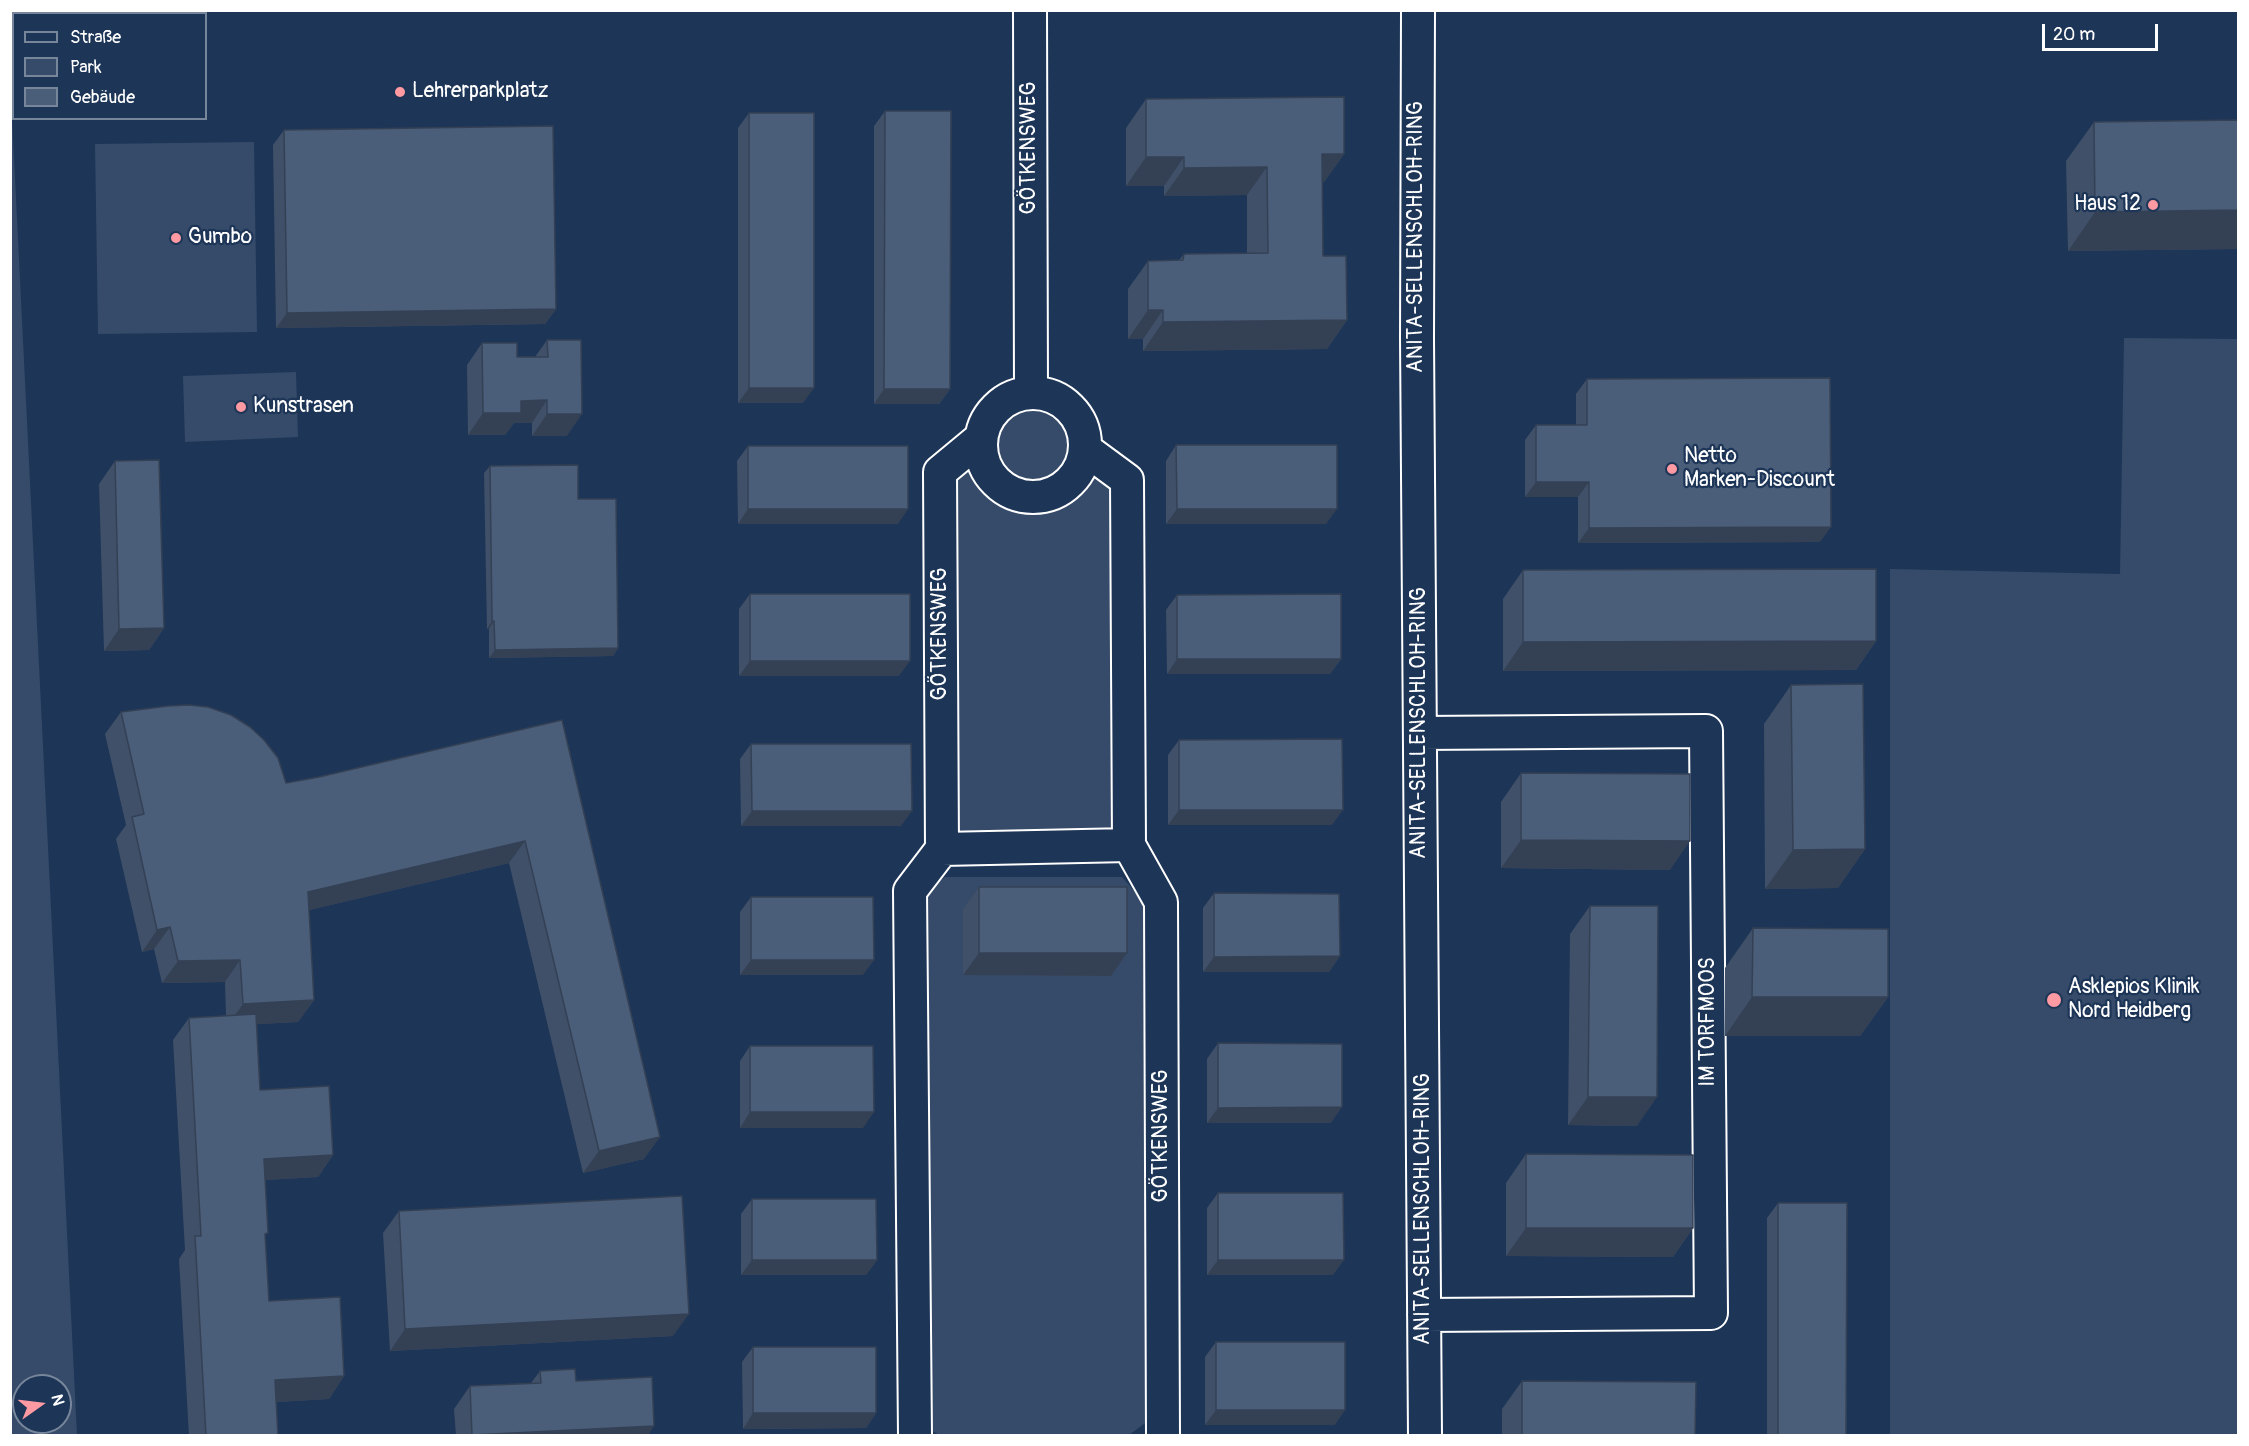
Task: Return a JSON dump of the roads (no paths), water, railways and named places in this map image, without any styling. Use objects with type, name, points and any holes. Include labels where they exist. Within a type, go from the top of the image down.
[{"type":"street","name":"GÖTKENSWEG","points":[[1030,10],[1031,393]]},
{"type":"street","name":"ANITA-SELLENSCHLOH-RING","points":[[1418,10],[1417,350],[1425,1436]]},
{"type":"street","points":[[1031,393],[1049,395],[1064,403],[1076,416],[1084,432],[1085,449],[1081,466],[1072,480],[1059,491],[1027,498],[1011,493],[997,484],[987,471],[981,455],[981,438],[985,424],[993,411],[1017,395],[1031,393]]},
{"type":"street","name":"GÖTKENSWEG","points":[[942,849],[940,472],[981,438]]},
{"type":"street","name":"GÖTKENSWEG","points":[[1085,449],[1127,480],[1129,845],[1161,902],[1163,1436]]},
{"type":"street","name":"IM TORFMOOS","points":[[1420,733],[1707,731],[1711,1302],[1711,1313],[1424,1315]]},
{"type":"street","points":[[915,1436],[910,891],[942,849],[1129,845]]},
{"type":"place","name":"Lehrerparkplatz","points":[[400,92]]},
{"type":"place","name":"Haus 12","points":[[2153,205]]},
{"type":"place","name":"Gumbo","points":[[176,238]]},
{"type":"place","name":"Kunstrasen","points":[[241,407]]},
{"type":"place","name":"Netto Marken-Discount","points":[[1672,469]]},
{"type":"place","name":"Asklepios Klinik Nord Heidberg","points":[[2054,1000]]}]
